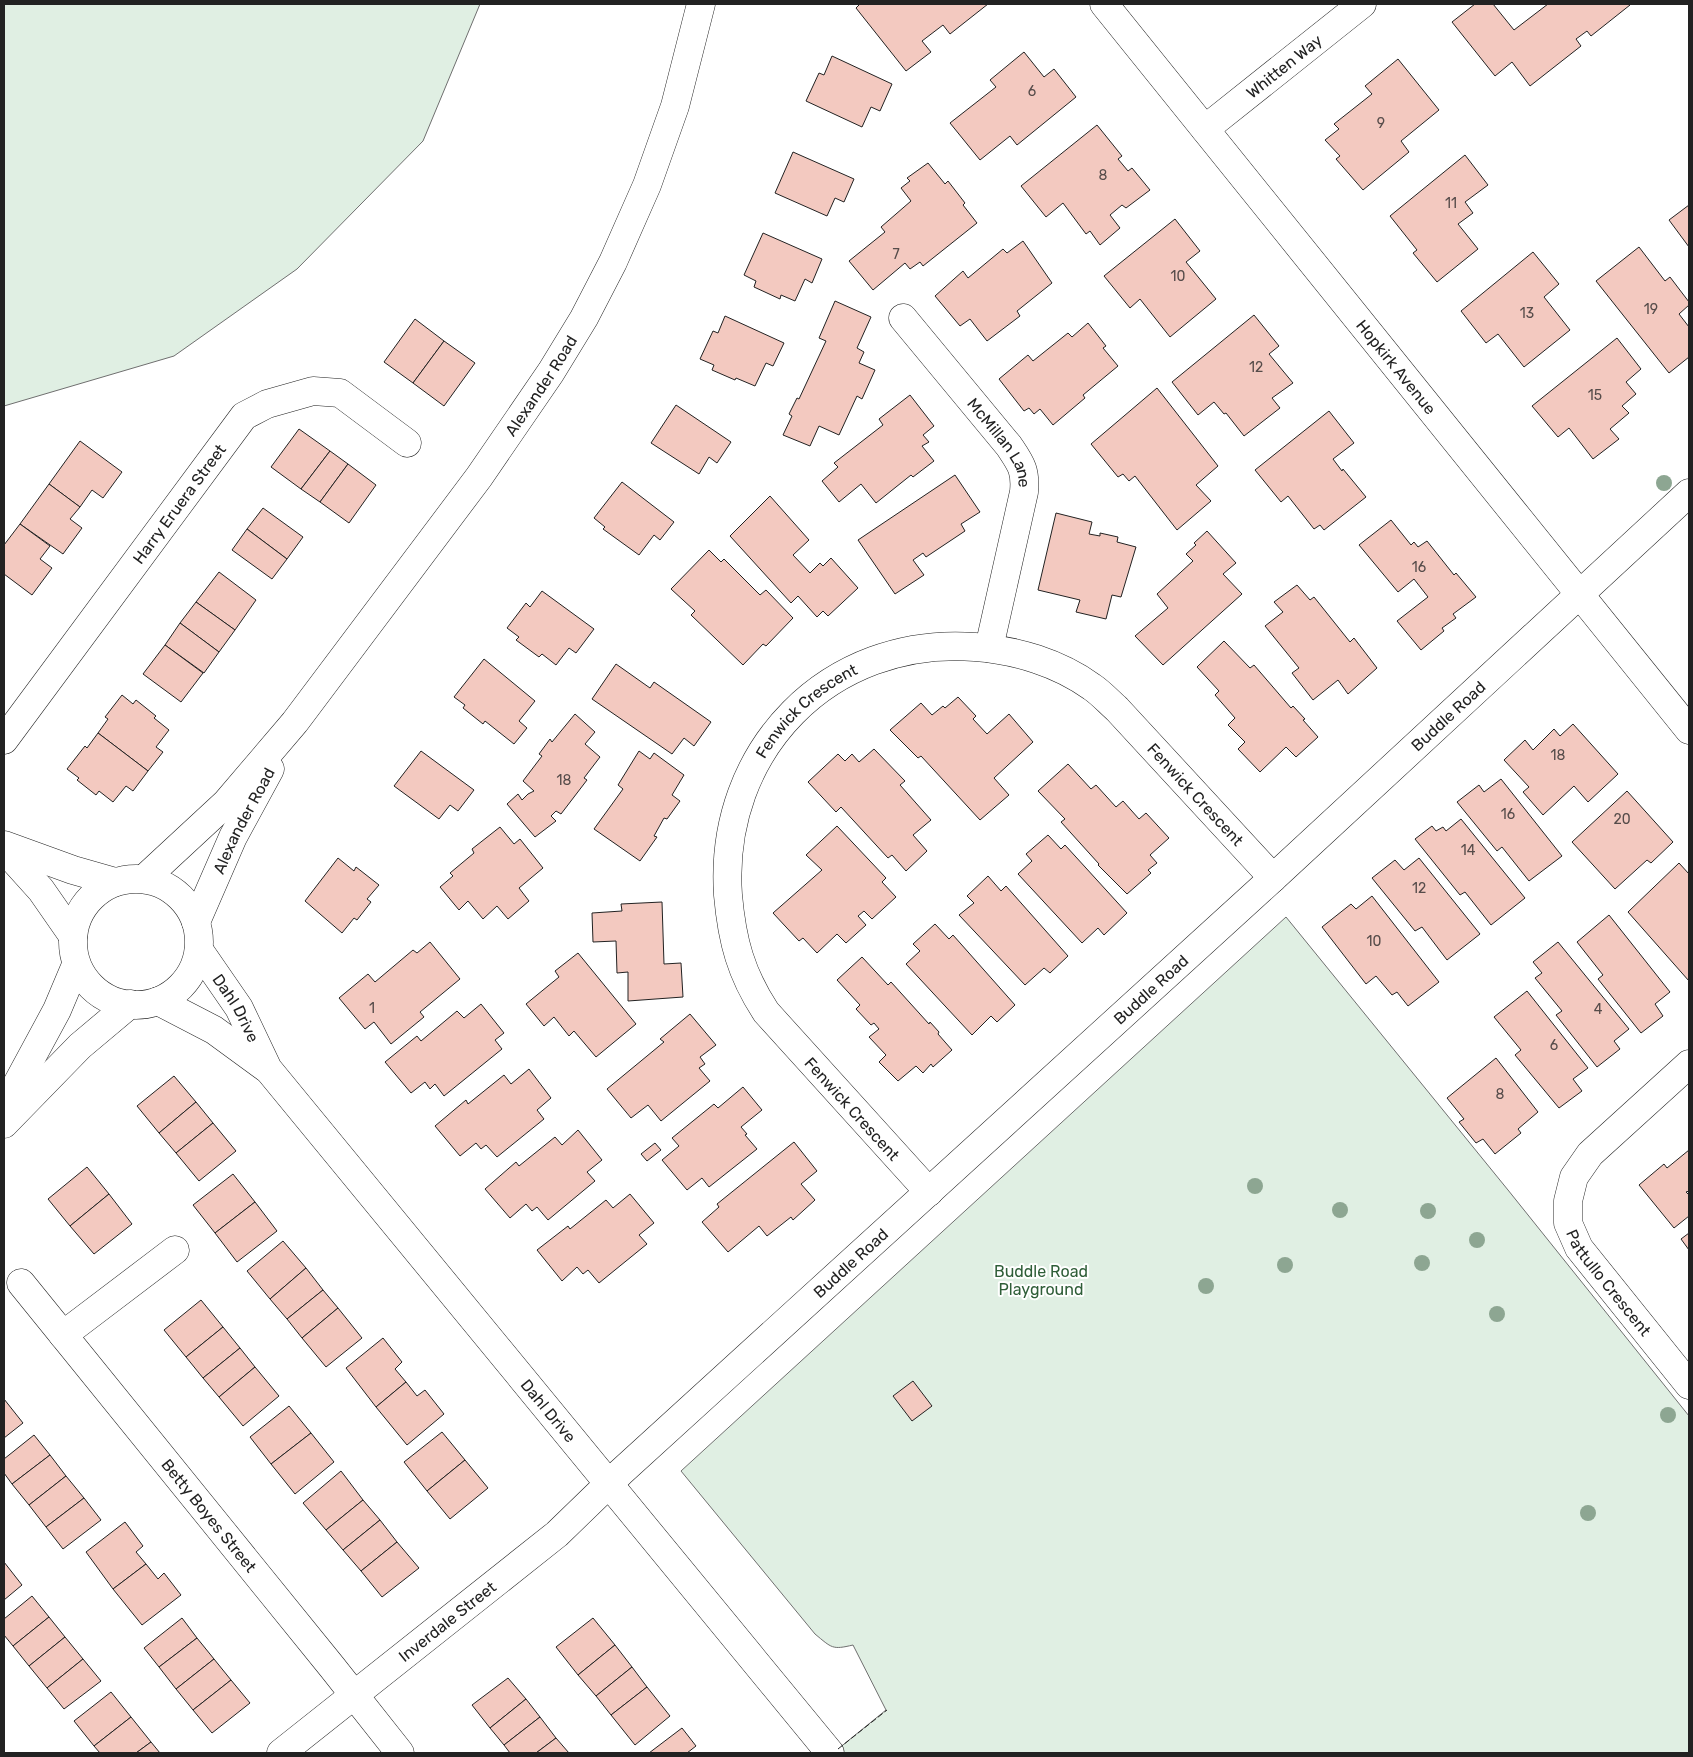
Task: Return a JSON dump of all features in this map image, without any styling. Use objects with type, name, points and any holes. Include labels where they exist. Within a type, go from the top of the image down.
[{"type":"street","name":"Alexander Road","points":[[144,879],[226,803],[296,722],[479,477],[551,372],[584,318],[614,262],[647,185],[675,106],[701,4]]},
{"type":"street","name":"Hopkirk Avenue","points":[[1104,4],[1689,730]]},
{"type":"street","name":"Whitten Way","points":[[1205,129],[1362,4]]},
{"type":"street","name":"McMillan Lane","points":[[903,318],[1009,446],[1020,463],[1025,476],[1024,492],[989,648]]},
{"type":"street","name":"Harry Eruera Street","points":[[4,740],[244,416],[267,404],[313,391],[340,393],[407,443]]},
{"type":"street","name":"Buddle Road","points":[[609,1484],[1273,878],[1689,493]]},
{"type":"street","name":"Fenwick Crescent","points":[[928,1192],[781,1030],[752,991],[742,969],[734,941],[727,879],[734,818],[742,790],[752,768],[768,742],[789,716],[841,674],[905,650],[959,646],[1015,652],[1068,672],[1092,687],[1117,710],[1273,878]]},
{"type":"street","name":"Alexander Road","points":[[196,922],[233,837],[296,722]]},
{"type":"street","points":[[4,845],[55,864],[114,882]]},
{"type":"street","points":[[4,849],[41,890],[73,936]]},
{"type":"street","points":[[134,878],[154,881],[172,890],[185,901],[196,922],[199,932],[199,950],[195,967],[186,982],[173,994],[158,1001],[139,1005],[120,1003],[102,996],[86,982],[76,965],[72,945],[74,924],[83,906],[97,891],[114,882],[134,878]]},
{"type":"street","name":"Dahl Drive","points":[[199,950],[240,1008],[268,1069]]},
{"type":"street","points":[[4,1108],[57,1010],[76,965]]},
{"type":"street","name":"Dahl Drive","points":[[158,1001],[214,1030],[268,1069],[830,1753]]},
{"type":"street","points":[[4,1124],[80,1046],[130,1004]]},
{"type":"street","name":"Pattullo Crescent","points":[[1689,1064],[1590,1154],[1574,1177],[1568,1201],[1568,1223],[1579,1248],[1689,1385]]},
{"type":"street","points":[[63,1335],[175,1250]]},
{"type":"street","name":"Betty Boyes Street","points":[[22,1283],[400,1753]]},
{"type":"street","name":"Inverdale Street","points":[[281,1753],[557,1534],[609,1484]]},
{"type":"green space","points":[[4,4],[480,4],[423,141],[297,269],[174,356],[4,406]]},
{"type":"green space","name":"Buddle Road Playground","points":[[1286,917],[1689,1416],[1689,1753],[833,1753],[886,1710],[853,1645],[832,1647],[815,1634],[681,1471]]},
{"type":"building","points":[[860,4],[988,4],[950,34],[943,25],[922,41],[931,52],[906,71],[856,8]]},
{"type":"building","points":[[1475,4],[1493,4],[1514,30],[1548,4],[1630,5],[1591,36],[1587,31],[1576,39],[1581,46],[1530,86],[1512,62],[1495,76],[1452,22]]},
{"type":"building","points":[[1024,52],[1044,77],[1054,69],[1076,97],[1017,145],[1010,136],[980,160],[950,123],[996,87],[990,80]]},
{"type":"building","points":[[832,56],[892,84],[880,111],[871,107],[862,127],[806,101],[819,73],[824,75]]},
{"type":"building","points":[[1398,59],[1439,110],[1401,141],[1409,152],[1363,190],[1336,159],[1340,156],[1325,140],[1339,129],[1334,124],[1372,94],[1365,86]]},
{"type":"building","points":[[1097,125],[1122,156],[1118,159],[1128,171],[1132,168],[1150,190],[1126,208],[1122,205],[1110,215],[1120,228],[1100,245],[1090,231],[1086,234],[1063,203],[1046,217],[1021,186]]},
{"type":"building","points":[[793,152],[854,179],[844,202],[835,198],[827,216],[775,193]]},
{"type":"building","points":[[1465,155],[1488,185],[1465,202],[1473,213],[1458,224],[1478,249],[1437,282],[1413,253],[1417,250],[1390,216]]},
{"type":"building","points":[[928,163],[945,184],[948,181],[977,223],[923,266],[920,262],[910,269],[905,263],[873,290],[849,261],[885,232],[881,227],[911,201],[901,188],[910,181],[907,178]]},
{"type":"building","points":[[1689,205],[1689,247],[1669,220]]},
{"type":"building","points":[[1175,219],[1200,251],[1186,262],[1216,299],[1170,337],[1140,299],[1130,308],[1104,276]]},
{"type":"building","points":[[763,233],[822,259],[812,283],[805,279],[795,301],[781,295],[780,299],[754,287],[756,281],[744,275]]},
{"type":"building","points":[[1023,241],[1052,283],[1017,311],[1020,316],[987,341],[970,319],[960,326],[935,296],[963,271],[968,278],[1003,249],[1007,253]]},
{"type":"building","points":[[1639,247],[1665,281],[1670,277],[1689,302],[1689,305],[1679,314],[1689,327],[1689,357],[1669,373],[1596,281]]},
{"type":"building","points":[[1533,252],[1559,284],[1544,297],[1570,330],[1524,367],[1498,334],[1486,343],[1461,311]]},
{"type":"building","points":[[835,301],[871,317],[857,348],[864,352],[859,363],[875,370],[862,399],[857,396],[839,435],[819,426],[810,446],[783,435],[792,416],[789,414],[797,398],[799,399],[826,341],[819,338]]},
{"type":"building","points":[[1254,315],[1279,346],[1269,354],[1293,383],[1272,398],[1280,408],[1244,436],[1226,413],[1224,414],[1214,402],[1198,415],[1172,382]]},
{"type":"building","points":[[725,316],[784,343],[773,366],[766,363],[755,386],[712,370],[714,365],[700,359],[713,331],[718,333]]},
{"type":"building","points":[[415,319],[444,341],[413,383],[384,362]]},
{"type":"building","points":[[1088,323],[1106,346],[1103,348],[1118,366],[1083,395],[1085,398],[1053,425],[1040,409],[1034,414],[1029,408],[1024,411],[999,379],[1028,355],[1033,361],[1068,333],[1072,337]]},
{"type":"building","points":[[1617,338],[1641,369],[1626,382],[1636,394],[1622,406],[1629,413],[1610,429],[1619,439],[1593,459],[1569,428],[1558,437],[1532,406]]},
{"type":"building","points":[[444,341],[475,363],[444,406],[413,383]]},
{"type":"building","points":[[1157,388],[1218,466],[1196,485],[1211,501],[1177,530],[1135,476],[1129,481],[1123,474],[1118,477],[1091,444]]},
{"type":"building","points":[[910,395],[934,426],[923,435],[929,442],[922,446],[934,461],[913,477],[911,475],[876,503],[861,484],[839,502],[822,481],[838,467],[834,463],[883,425],[879,419]]},
{"type":"building","points":[[676,405],[731,442],[717,463],[709,457],[699,474],[651,443]]},
{"type":"building","points":[[1329,411],[1354,443],[1333,459],[1366,497],[1324,530],[1320,525],[1314,529],[1288,496],[1281,502],[1255,470]]},
{"type":"building","points":[[299,429],[330,451],[301,489],[271,467]]},
{"type":"building","points":[[80,441],[122,472],[103,498],[92,490],[80,507],[49,484]]},
{"type":"building","points":[[330,451],[348,464],[320,502],[301,489]]},
{"type":"building","points":[[348,464],[376,485],[349,523],[320,502]]},
{"type":"building","points":[[955,475],[980,512],[961,524],[965,531],[926,557],[923,553],[913,560],[924,575],[895,594],[858,540]]},
{"type":"building","points":[[622,482],[674,522],[660,540],[654,535],[639,555],[603,529],[605,527],[594,518]]},
{"type":"building","points":[[49,484],[80,507],[70,519],[82,528],[63,554],[20,524]]},
{"type":"building","points":[[770,496],[809,540],[793,555],[810,573],[820,563],[823,566],[831,558],[858,588],[828,616],[823,611],[817,617],[798,596],[791,603],[730,536]]},
{"type":"building","points":[[263,508],[303,537],[287,559],[247,529]]},
{"type":"building","points":[[1056,513],[1092,522],[1089,534],[1100,536],[1100,533],[1118,537],[1117,542],[1136,547],[1121,597],[1112,595],[1106,619],[1076,612],[1080,600],[1038,590]]},
{"type":"building","points":[[1391,520],[1411,545],[1414,542],[1418,547],[1427,541],[1454,575],[1456,573],[1476,597],[1453,614],[1456,618],[1442,628],[1444,631],[1421,650],[1397,621],[1428,597],[1414,579],[1398,592],[1359,545]]},
{"type":"building","points":[[20,524],[50,546],[40,559],[52,568],[32,595],[4,574],[4,545]]},
{"type":"building","points":[[247,529],[287,559],[272,579],[232,550]]},
{"type":"building","points":[[1207,531],[1236,563],[1223,574],[1242,594],[1163,665],[1135,636],[1168,608],[1157,594],[1193,561],[1186,554],[1196,545],[1194,543]]},
{"type":"building","points":[[709,550],[721,562],[724,559],[760,595],[766,590],[793,618],[766,646],[763,644],[743,665],[691,615],[695,611],[671,589]]},
{"type":"building","points":[[219,572],[256,600],[235,630],[196,602]]},
{"type":"building","points":[[1297,585],[1310,600],[1314,597],[1350,642],[1354,638],[1377,668],[1348,694],[1338,680],[1313,700],[1292,673],[1299,668],[1265,626],[1283,612],[1274,602]]},
{"type":"building","points":[[542,591],[594,629],[576,653],[569,648],[556,665],[542,654],[539,657],[516,640],[519,637],[507,628],[526,603],[530,607]]},
{"type":"building","points":[[196,602],[235,630],[219,652],[180,623]]},
{"type":"building","points":[[180,623],[219,652],[204,673],[165,645]]},
{"type":"building","points":[[1224,641],[1250,668],[1254,665],[1291,708],[1293,706],[1305,719],[1303,720],[1318,737],[1296,757],[1286,747],[1260,772],[1238,749],[1245,742],[1228,725],[1235,718],[1215,695],[1219,691],[1197,667]]},
{"type":"building","points":[[165,645],[203,673],[181,702],[143,674]]},
{"type":"building","points":[[484,659],[535,701],[519,721],[527,728],[514,744],[485,721],[483,724],[463,708],[465,705],[454,697]]},
{"type":"building","points":[[616,664],[650,688],[654,682],[711,722],[694,746],[684,738],[672,754],[592,699]]},
{"type":"building","points":[[122,695],[133,704],[136,700],[156,716],[154,718],[169,730],[156,747],[163,752],[148,771],[98,733],[108,719],[105,717]]},
{"type":"building","points":[[958,697],[976,716],[973,719],[987,734],[1009,714],[1033,742],[994,778],[1009,795],[980,820],[921,756],[918,758],[890,730],[921,703],[932,715],[943,706],[945,708]]},
{"type":"building","points":[[575,714],[595,732],[585,744],[600,757],[584,778],[587,780],[561,814],[556,811],[551,816],[556,821],[535,837],[507,804],[518,794],[522,800],[534,791],[523,781],[542,756],[539,754],[550,739],[552,742]]},
{"type":"building","points":[[1573,724],[1618,774],[1588,802],[1574,786],[1543,815],[1523,792],[1529,787],[1504,760],[1525,740],[1533,750],[1554,729],[1560,736]]},
{"type":"building","points":[[98,733],[148,771],[133,791],[126,786],[113,802],[99,791],[96,795],[77,780],[79,778],[67,769]]},
{"type":"building","points":[[874,749],[905,781],[900,785],[931,820],[913,835],[927,851],[906,871],[892,855],[888,858],[841,807],[836,812],[808,782],[838,754],[845,761],[852,754],[859,762]]},
{"type":"building","points":[[421,751],[474,790],[458,811],[450,805],[439,819],[394,786]]},
{"type":"building","points":[[639,751],[650,759],[654,753],[684,775],[672,795],[680,801],[667,819],[664,818],[654,836],[657,837],[640,861],[594,829],[623,789],[618,785]]},
{"type":"building","points":[[1068,764],[1091,789],[1096,785],[1116,807],[1123,801],[1139,819],[1146,813],[1169,838],[1150,855],[1157,863],[1148,870],[1151,873],[1127,894],[1098,865],[1061,822],[1065,819],[1038,791]]},
{"type":"building","points":[[1501,779],[1562,856],[1529,881],[1502,847],[1497,851],[1457,802],[1479,785],[1484,792]]},
{"type":"building","points":[[1627,791],[1673,842],[1651,863],[1647,860],[1615,889],[1572,842]]},
{"type":"building","points":[[1461,819],[1525,898],[1491,925],[1465,892],[1460,895],[1415,839],[1432,826],[1436,831],[1443,827],[1446,831]]},
{"type":"building","points":[[837,826],[886,878],[882,882],[896,897],[872,919],[864,911],[858,916],[866,925],[846,943],[837,934],[817,953],[803,938],[799,941],[773,913],[822,870],[806,855]]},
{"type":"building","points":[[500,827],[514,844],[520,839],[543,868],[519,888],[529,901],[508,919],[497,906],[483,919],[468,901],[459,910],[440,887],[453,876],[450,873],[474,853],[472,849]]},
{"type":"building","points":[[1048,835],[1061,849],[1065,845],[1127,913],[1104,935],[1098,928],[1082,943],[1018,874],[1032,861],[1026,854]]},
{"type":"building","points":[[338,858],[354,871],[356,867],[379,885],[367,899],[371,902],[357,920],[354,918],[342,933],[305,901]]},
{"type":"building","points":[[1419,858],[1480,934],[1447,960],[1422,927],[1415,931],[1372,878],[1395,860],[1404,870]]},
{"type":"building","points":[[1679,863],[1689,874],[1689,981],[1628,912]]},
{"type":"building","points":[[988,876],[1001,891],[1006,886],[1068,956],[1050,973],[1044,968],[1025,985],[959,915],[974,903],[967,896]]},
{"type":"building","points":[[1372,896],[1439,982],[1408,1006],[1397,992],[1392,995],[1376,976],[1366,984],[1322,927],[1351,904],[1356,909]]},
{"type":"building","points":[[662,902],[664,964],[681,963],[683,997],[628,1001],[628,972],[617,973],[616,941],[593,942],[592,913],[622,911],[621,904]]},
{"type":"building","points":[[1609,915],[1670,992],[1655,1004],[1663,1016],[1641,1033],[1598,979],[1603,975],[1577,942]]},
{"type":"building","points":[[935,924],[949,939],[953,935],[1015,1005],[997,1022],[991,1016],[972,1035],[906,964],[920,951],[913,944]]},
{"type":"building","points":[[430,942],[460,979],[420,1012],[424,1017],[391,1044],[374,1022],[365,1029],[339,998],[368,974],[375,982],[413,950],[417,953]]},
{"type":"building","points":[[1558,942],[1629,1029],[1614,1041],[1620,1049],[1597,1067],[1556,1015],[1562,1011],[1535,978],[1542,973],[1533,962]]},
{"type":"building","points":[[578,953],[636,1024],[596,1057],[574,1031],[569,1036],[554,1017],[544,1026],[526,1004],[559,977],[555,971]]},
{"type":"building","points":[[862,957],[888,985],[891,982],[929,1024],[930,1022],[952,1050],[933,1067],[931,1064],[923,1073],[916,1066],[898,1081],[879,1062],[886,1055],[869,1037],[879,1029],[874,1023],[871,1025],[856,1009],[860,1005],[837,980]]},
{"type":"building","points":[[1527,991],[1588,1068],[1573,1079],[1582,1091],[1559,1108],[1515,1055],[1521,1050],[1494,1017]]},
{"type":"building","points":[[481,1004],[504,1033],[495,1040],[502,1049],[444,1096],[435,1084],[430,1089],[425,1082],[411,1093],[385,1062],[417,1036],[421,1041],[457,1011],[464,1018]]},
{"type":"building","points":[[690,1014],[716,1045],[700,1057],[705,1064],[699,1068],[710,1081],[661,1121],[648,1105],[631,1118],[607,1089],[664,1042],[660,1039]]},
{"type":"building","points":[[1496,1058],[1538,1112],[1518,1129],[1521,1133],[1495,1154],[1483,1139],[1476,1143],[1459,1122],[1464,1119],[1447,1098]]},
{"type":"building","points":[[529,1069],[551,1098],[537,1110],[544,1119],[497,1157],[486,1145],[481,1149],[476,1143],[460,1156],[435,1126],[466,1100],[468,1104],[504,1075],[511,1084]]},
{"type":"building","points":[[174,1076],[196,1102],[159,1133],[137,1106]]},
{"type":"building","points":[[743,1087],[762,1110],[741,1127],[757,1149],[709,1187],[702,1178],[687,1190],[662,1160],[679,1146],[672,1138],[714,1104],[718,1108]]},
{"type":"building","points":[[196,1102],[213,1123],[176,1153],[159,1133]]},
{"type":"building","points":[[213,1123],[236,1151],[199,1181],[176,1153]]},
{"type":"building","points":[[578,1130],[602,1160],[587,1172],[595,1181],[548,1220],[537,1207],[532,1211],[526,1204],[510,1218],[485,1189],[516,1162],[519,1166],[555,1137],[562,1145]]},
{"type":"building","points":[[794,1142],[817,1171],[801,1184],[815,1200],[793,1220],[791,1217],[767,1236],[759,1226],[728,1252],[702,1222],[719,1207],[717,1204]]},
{"type":"building","points":[[655,1143],[661,1150],[647,1161],[641,1154]]},
{"type":"building","points":[[1689,1150],[1689,1191],[1686,1192],[1689,1195],[1689,1216],[1674,1228],[1639,1185],[1664,1164],[1667,1168]]},
{"type":"building","points":[[87,1167],[109,1194],[70,1226],[48,1199]]},
{"type":"building","points":[[233,1174],[255,1202],[215,1233],[193,1205]]},
{"type":"building","points":[[109,1194],[132,1224],[94,1254],[70,1226]]},
{"type":"building","points":[[630,1194],[654,1223],[639,1235],[647,1244],[599,1283],[588,1270],[583,1274],[577,1267],[562,1281],[537,1250],[568,1226],[570,1229],[606,1200],[613,1208]]},
{"type":"building","points":[[255,1202],[277,1231],[237,1262],[215,1233]]},
{"type":"building","points":[[1689,1233],[1689,1250],[1681,1239]]},
{"type":"building","points":[[283,1241],[306,1268],[270,1299],[247,1271]]},
{"type":"building","points":[[306,1268],[323,1290],[287,1319],[270,1299]]},
{"type":"building","points":[[323,1290],[338,1308],[302,1338],[287,1319]]},
{"type":"building","points":[[201,1300],[223,1327],[186,1357],[164,1330]]},
{"type":"building","points":[[338,1308],[362,1338],[326,1367],[302,1338]]},
{"type":"building","points":[[223,1327],[240,1348],[203,1378],[186,1357]]},
{"type":"building","points":[[383,1338],[402,1362],[395,1369],[406,1382],[376,1407],[346,1368]]},
{"type":"building","points":[[240,1348],[255,1367],[219,1397],[203,1378]]},
{"type":"building","points":[[255,1367],[279,1396],[243,1426],[219,1397]]},
{"type":"building","points":[[913,1381],[932,1406],[912,1421],[893,1396]]},
{"type":"building","points":[[406,1382],[417,1396],[425,1390],[444,1414],[407,1445],[376,1407]]},
{"type":"building","points":[[4,1399],[23,1423],[4,1438]]},
{"type":"building","points":[[289,1406],[311,1433],[271,1464],[250,1437]]},
{"type":"building","points":[[442,1432],[465,1460],[427,1491],[404,1462]]},
{"type":"building","points":[[311,1433],[334,1462],[295,1494],[271,1464]]},
{"type":"building","points":[[34,1435],[50,1455],[12,1484],[4,1473],[4,1459]]},
{"type":"building","points":[[50,1455],[66,1476],[29,1505],[12,1484]]},
{"type":"building","points":[[465,1460],[488,1488],[450,1519],[427,1491]]},
{"type":"building","points":[[341,1471],[363,1500],[326,1530],[303,1503]]},
{"type":"building","points":[[66,1476],[84,1498],[46,1527],[29,1505]]},
{"type":"building","points":[[84,1498],[101,1520],[63,1549],[46,1527]]},
{"type":"building","points":[[363,1500],[380,1520],[343,1550],[326,1530]]},
{"type":"building","points":[[380,1520],[397,1542],[361,1571],[343,1550]]},
{"type":"building","points":[[125,1522],[143,1546],[136,1552],[146,1564],[113,1589],[86,1552]]},
{"type":"building","points":[[397,1542],[419,1568],[382,1597],[361,1571]]},
{"type":"building","points":[[4,1562],[22,1585],[4,1600]]},
{"type":"building","points":[[146,1564],[158,1579],[164,1573],[181,1595],[142,1625],[113,1589]]},
{"type":"building","points":[[32,1596],[49,1617],[13,1646],[4,1635],[4,1619]]},
{"type":"building","points":[[49,1617],[65,1637],[29,1666],[13,1646]]},
{"type":"building","points":[[182,1618],[197,1638],[159,1667],[144,1648]]},
{"type":"building","points":[[593,1618],[615,1645],[578,1675],[556,1647]]},
{"type":"building","points":[[65,1637],[83,1659],[47,1688],[29,1666]]},
{"type":"building","points":[[197,1638],[214,1659],[176,1689],[159,1667]]},
{"type":"building","points":[[615,1645],[632,1667],[596,1696],[578,1675]]},
{"type":"building","points":[[83,1659],[101,1681],[64,1709],[47,1688]]},
{"type":"building","points":[[214,1659],[231,1680],[193,1710],[176,1689]]},
{"type":"building","points":[[632,1667],[647,1687],[611,1715],[596,1696]]},
{"type":"building","points":[[508,1678],[526,1699],[490,1728],[472,1705]]},
{"type":"building","points":[[231,1680],[250,1703],[212,1733],[193,1710]]},
{"type":"building","points":[[647,1687],[670,1716],[635,1745],[611,1715]]},
{"type":"building","points":[[111,1692],[131,1717],[94,1746],[74,1721]]},
{"type":"building","points":[[526,1699],[540,1717],[504,1745],[490,1728]]},
{"type":"building","points":[[131,1717],[151,1742],[136,1753],[100,1753],[94,1746]]},
{"type":"building","points":[[540,1717],[556,1738],[536,1753],[510,1753],[504,1745]]},
{"type":"building","points":[[682,1728],[696,1746],[687,1753],[649,1753]]},
{"type":"building","points":[[556,1738],[569,1753],[536,1753]]},
{"type":"building","points":[[151,1742],[160,1753],[136,1753]]},
{"type":"fence","points":[[838,1749],[887,1710]]}]
